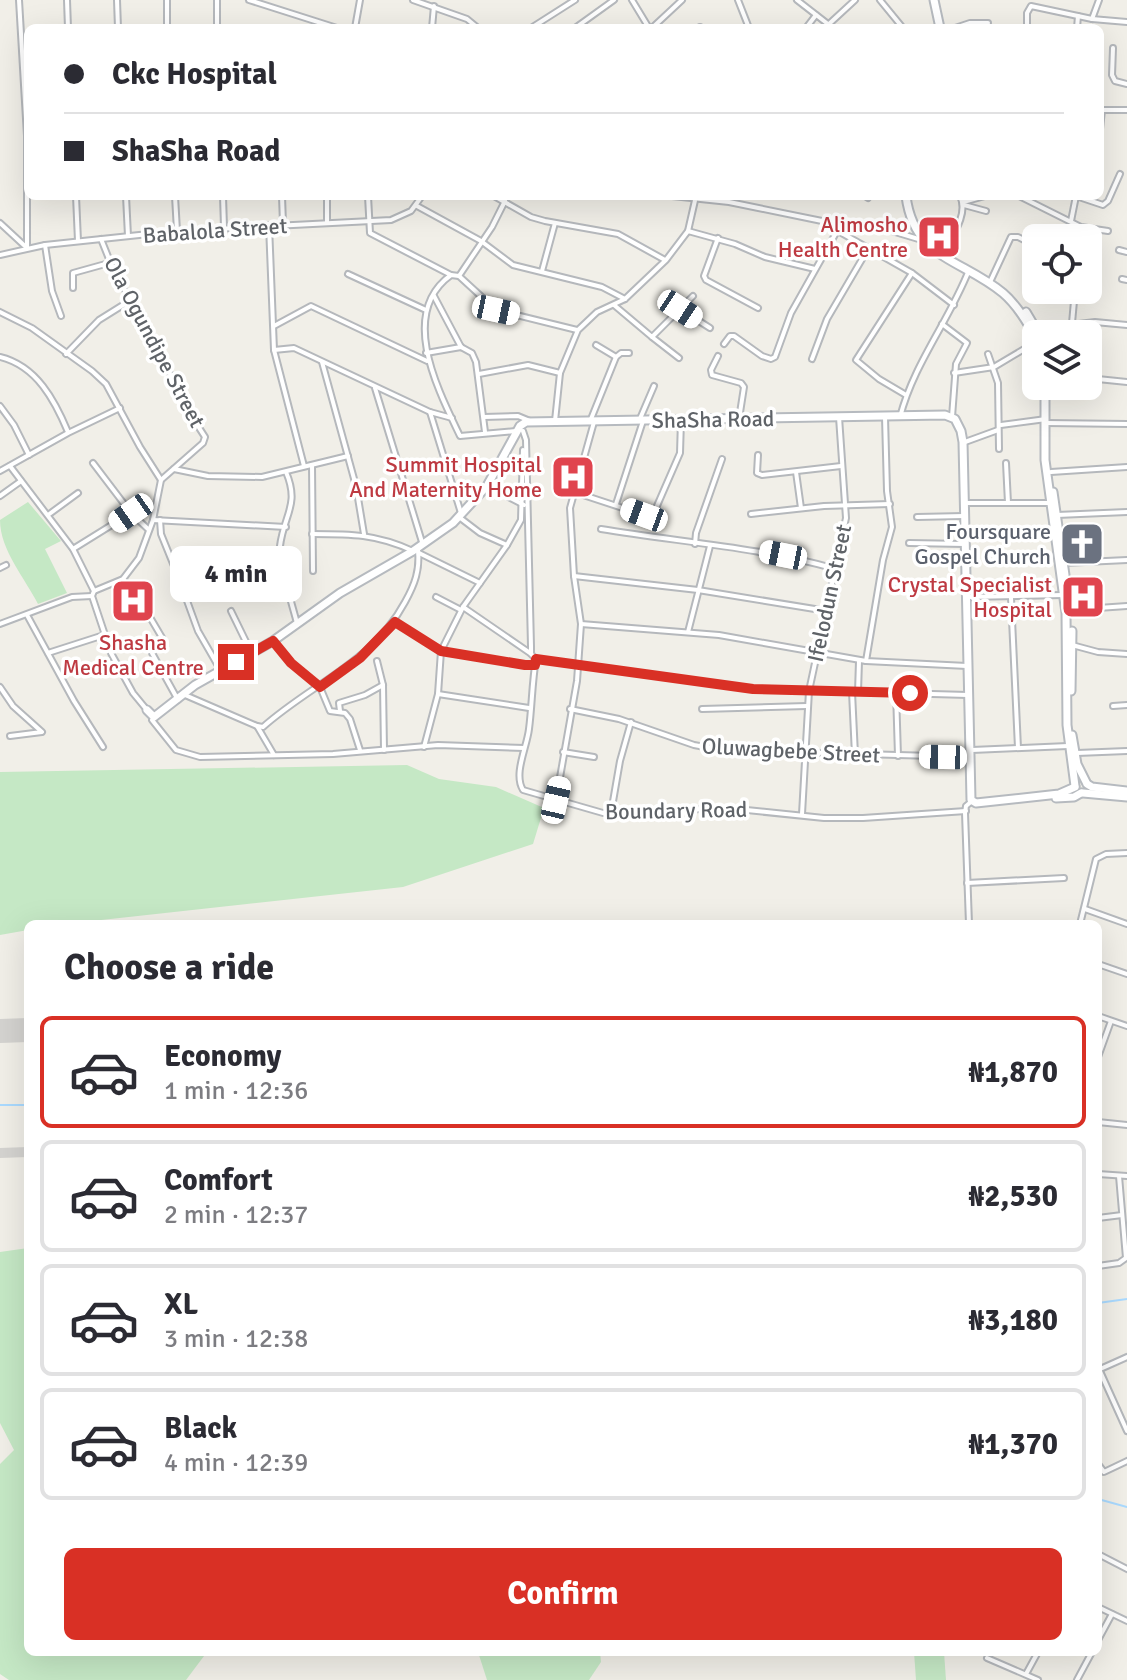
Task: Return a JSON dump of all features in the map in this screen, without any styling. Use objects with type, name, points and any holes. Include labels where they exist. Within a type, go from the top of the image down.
[{"type":"street","points":[[19,0],[24,77]]},
{"type":"street","points":[[67,0],[68,24]]},
{"type":"street","points":[[117,0],[118,24]]},
{"type":"street","points":[[167,0],[167,24]]},
{"type":"street","points":[[217,0],[217,24]]},
{"type":"street","points":[[249,0],[324,24]]},
{"type":"street","points":[[356,24],[360,0]]},
{"type":"street","points":[[415,0],[473,24]]},
{"type":"street","points":[[537,24],[575,0]]},
{"type":"street","points":[[581,24],[614,0]]},
{"type":"street","points":[[632,0],[647,24]]},
{"type":"street","points":[[655,24],[682,0]]},
{"type":"street","points":[[738,0],[747,24]]},
{"type":"street","points":[[797,0],[828,24]]},
{"type":"street","points":[[833,24],[855,0]]},
{"type":"street","points":[[880,0],[900,24]]},
{"type":"street","points":[[936,0],[940,24]]},
{"type":"street","points":[[1092,19],[1099,0]]},
{"type":"street","points":[[432,24],[434,6]]},
{"type":"street","points":[[1027,24],[1031,6],[1092,19],[1127,22]]},
{"type":"street","points":[[809,24],[816,15]]},
{"type":"street","points":[[1077,24],[1078,16]]},
{"type":"street","points":[[967,24],[989,23]]},
{"type":"street","points":[[1113,48],[1112,75],[1115,81],[1127,84]]},
{"type":"street","points":[[1104,110],[1127,110]]},
{"type":"street","points":[[1088,200],[1103,205],[1108,201],[1120,174]]},
{"type":"street","points":[[27,200],[27,248]]},
{"type":"street","points":[[76,200],[78,241]]},
{"type":"street","points":[[126,200],[128,236]]},
{"type":"street","points":[[175,200],[177,231]]},
{"type":"street","points":[[223,200],[224,227]]},
{"type":"street","points":[[282,200],[283,224]]},
{"type":"street","points":[[327,200],[327,223]]},
{"type":"street","points":[[368,200],[370,233],[451,275],[459,276],[496,310],[578,330]]},
{"type":"street","points":[[420,200],[417,206],[481,241],[513,265],[602,287],[625,299]]},
{"type":"street","points":[[555,421],[560,373],[578,330],[588,319],[625,299],[666,260],[688,231],[696,200]]},
{"type":"street","points":[[712,200],[841,224],[875,226],[926,241],[1011,300],[1025,320]]},
{"type":"street","points":[[908,200],[926,241],[941,256],[991,280],[1016,301],[1027,320]]},
{"type":"street","points":[[943,253],[962,214],[962,200]]},
{"type":"street","points":[[964,204],[974,200]]},
{"type":"street","points":[[1027,200],[1081,227],[1108,231]]},
{"type":"street","points":[[1071,221],[1075,200]]},
{"type":"street","points":[[459,276],[505,201],[531,217],[618,234],[666,260]]},
{"type":"street","points":[[964,204],[986,211]]},
{"type":"street","name":"Babalola Street","points":[[0,255],[45,245],[177,231],[283,224],[369,223],[391,220],[417,206]]},
{"type":"street","points":[[0,223],[27,248]]},
{"type":"street","points":[[542,272],[555,223]]},
{"type":"street","points":[[724,344],[732,336],[762,356],[775,357],[791,313],[841,224]]},
{"type":"street","points":[[269,225],[274,350],[304,466]]},
{"type":"street","points":[[688,231],[718,238],[765,257],[816,269]]},
{"type":"street","points":[[838,231],[912,273],[954,305]]},
{"type":"street","points":[[991,280],[1011,237],[1022,239]]},
{"type":"street","points":[[718,238],[704,276],[706,280],[758,308]]},
{"type":"street","name":"Ola Ogundipe Street","points":[[101,239],[109,263],[152,334],[185,406],[204,434],[203,443],[161,480]]},
{"type":"street","points":[[45,245],[52,291],[61,316]]},
{"type":"street","points":[[812,359],[827,319],[868,249]]},
{"type":"street","points":[[1119,250],[1127,252]]},
{"type":"street","points":[[73,288],[73,273],[109,263]]},
{"type":"street","points":[[900,417],[906,395],[970,270]]},
{"type":"street","points":[[906,395],[856,360],[912,273]]},
{"type":"street","points":[[348,274],[426,310]]},
{"type":"street","points":[[451,275],[441,282],[426,310],[426,353],[460,436],[524,427]]},
{"type":"street","points":[[433,295],[461,347],[472,353],[479,374],[485,432]]},
{"type":"street","points":[[652,337],[693,296]]},
{"type":"street","points":[[66,354],[99,320],[131,300]]},
{"type":"street","points":[[614,305],[679,358]]},
{"type":"street","points":[[274,326],[311,306],[427,361]]},
{"type":"street","points":[[680,309],[710,328]]},
{"type":"street","points":[[0,312],[32,328],[106,384],[161,480],[153,520],[139,558],[123,579],[93,594],[72,597],[0,624]]},
{"type":"street","points":[[1102,322],[1127,325]]},
{"type":"street","points":[[942,324],[967,343],[954,373],[952,417],[959,426],[963,442],[972,801],[966,811],[969,920]]},
{"type":"street","points":[[596,345],[616,357]]},
{"type":"street","points":[[426,353],[461,347]]},
{"type":"street","points":[[954,373],[994,367],[1022,347]]},
{"type":"street","points":[[274,350],[294,348],[375,388],[452,418]]},
{"type":"street","points":[[556,800],[577,681],[581,624],[574,576],[570,508],[592,422],[616,357],[629,353]]},
{"type":"street","points":[[988,354],[994,367],[999,449]]},
{"type":"street","points":[[718,356],[711,370],[712,375],[741,383],[744,387],[739,419]]},
{"type":"street","points":[[0,357],[10,360],[46,388],[68,433]]},
{"type":"street","points":[[322,360],[356,486],[364,534]]},
{"type":"street","points":[[479,374],[528,365],[560,373]]},
{"type":"street","points":[[1102,379],[1127,382]]},
{"type":"street","points":[[616,504],[654,386]]},
{"type":"street","points":[[123,579],[164,641],[152,653],[181,697],[257,726],[263,727],[360,658],[395,622],[416,582],[418,548],[375,388]]},
{"type":"street","points":[[1046,400],[1050,503],[1064,563],[1069,610],[1072,750],[1079,790]]},
{"type":"street","points":[[0,406],[29,455]]},
{"type":"street","points":[[0,471],[120,408]]},
{"type":"street","points":[[430,412],[460,516],[480,533],[507,545]]},
{"type":"street","points":[[484,417],[518,416],[526,440],[524,462]]},
{"type":"street","name":"Ifelodun Street","points":[[802,815],[809,691],[846,518],[839,417]]},
{"type":"street","points":[[855,755],[855,692],[892,527],[887,491],[885,417]]},
{"type":"street","name":"ShaSha Road","points":[[524,427],[555,421],[952,417]]},
{"type":"street","points":[[574,492],[644,515],[655,513],[680,453],[681,420]]},
{"type":"street","points":[[1045,421],[1071,649]]},
{"type":"street","points":[[963,442],[1000,427],[1045,421],[1127,424]]},
{"type":"street","points":[[524,427],[531,654]]},
{"type":"street","points":[[524,427],[487,486],[460,516],[418,548],[340,593],[273,641],[195,685],[152,720],[168,742],[185,755],[333,754],[424,747],[524,748]]},
{"type":"street","points":[[758,455],[759,475],[841,466]]},
{"type":"street","points":[[174,469],[208,476],[262,477],[348,456]]},
{"type":"street","points":[[695,544],[722,459]]},
{"type":"street","points":[[93,463],[131,513],[149,530]]},
{"type":"street","points":[[1006,463],[1008,503]]},
{"type":"street","points":[[312,465],[313,571]]},
{"type":"street","points":[[10,466],[73,549],[93,594],[104,635],[124,678],[154,717]]},
{"type":"street","points":[[1051,472],[1127,467]]},
{"type":"street","points":[[178,576],[183,572],[279,573],[280,544],[293,504],[293,487],[286,472]]},
{"type":"street","points":[[796,472],[801,508]]},
{"type":"street","points":[[0,496],[21,481]]},
{"type":"street","points":[[487,486],[525,507]]},
{"type":"street","points":[[48,515],[78,493]]},
{"type":"street","points":[[964,503],[1050,503]]},
{"type":"street","points":[[751,514],[890,504]]},
{"type":"street","points":[[424,747],[438,694],[441,651],[462,608],[507,545],[525,507]]},
{"type":"street","points":[[1056,519],[1127,512]]},
{"type":"street","points":[[73,549],[131,513]]},
{"type":"street","points":[[917,517],[964,516]]},
{"type":"street","points":[[153,520],[286,527]]},
{"type":"street","points":[[160,520],[160,531],[198,631],[221,671]]},
{"type":"street","points":[[601,529],[761,551],[836,569]]},
{"type":"street","points":[[312,534],[364,534],[418,548],[480,583]]},
{"type":"street","points":[[909,543],[965,544]]},
{"type":"street","points":[[688,632],[710,546]]},
{"type":"street","points":[[1064,563],[1127,560]]},
{"type":"street","points":[[0,568],[6,565]]},
{"type":"street","points":[[574,576],[698,590],[827,611]]},
{"type":"street","points":[[285,580],[297,623]]},
{"type":"street","points":[[965,597],[1063,595]]},
{"type":"street","points":[[436,597],[462,608],[531,654],[536,662]]},
{"type":"street","points":[[1011,598],[1018,748]]},
{"type":"street","points":[[1069,610],[1127,606]]},
{"type":"street","points":[[231,611],[251,653]]},
{"type":"street","points":[[27,615],[103,747]]},
{"type":"street","points":[[395,622],[441,651],[525,665],[536,662],[577,664],[738,687],[968,695]]},
{"type":"street","points":[[581,624],[688,632],[863,661],[967,666]]},
{"type":"street","points":[[48,653],[104,635]]},
{"type":"street","points":[[273,641],[291,663],[320,687],[330,711],[340,711],[350,719],[360,750]]},
{"type":"street","points":[[1071,649],[1127,654]]},
{"type":"street","points":[[377,661],[383,685],[384,750]]},
{"type":"street","name":"Boundary Road","points":[[536,662],[521,788],[594,811],[611,813],[727,808],[863,818],[966,811]]},
{"type":"street","points":[[340,711],[339,703],[365,695],[383,685]]},
{"type":"street","points":[[0,687],[13,706],[42,732],[10,736]]},
{"type":"street","points":[[896,692],[898,756]]},
{"type":"street","points":[[438,694],[529,708]]},
{"type":"street","points":[[1113,706],[1127,705]]},
{"type":"street","points":[[702,709],[807,706]]},
{"type":"street","name":"Oluwagbebe Street","points":[[570,709],[631,722],[694,745],[721,750],[898,756],[969,754],[1018,748],[1127,751]]},
{"type":"street","points":[[611,813],[631,722]]},
{"type":"street","points":[[257,726],[274,755]]},
{"type":"street","points":[[972,801],[1070,797],[1079,790],[1087,790],[1072,750]]},
{"type":"street","points":[[563,752],[594,757]]},
{"type":"street","points":[[1086,783],[1127,794]]},
{"type":"street","points":[[1079,790],[1127,794]]},
{"type":"street","points":[[1081,920],[1096,859],[1106,854],[1127,853]]},
{"type":"street","points":[[967,883],[1064,878]]},
{"type":"street","points":[[1085,909],[1127,924]]},
{"type":"street","points":[[1102,965],[1127,974]]},
{"type":"street","points":[[1102,1018],[1127,1026]]},
{"type":"street","points":[[1102,1046],[1111,1021]]},
{"type":"street","points":[[1102,1122],[1127,1125]]},
{"type":"street","points":[[1102,1174],[1127,1176]]},
{"type":"street","points":[[1102,1265],[1119,1263],[1126,1258],[1119,1176]]},
{"type":"street","points":[[1102,1218],[1122,1215]]},
{"type":"street","points":[[1102,1367],[1127,1357]]},
{"type":"street","points":[[1102,1378],[1127,1431]]},
{"type":"street","points":[[1102,1471],[1127,1461]]},
{"type":"street","points":[[1102,1556],[1127,1569]]},
{"type":"street","points":[[1102,1609],[1127,1621]]},
{"type":"street","points":[[1102,1633],[1112,1614]]},
{"type":"street","points":[[1026,1674],[1036,1656]]},
{"type":"street","points":[[1077,1680],[1090,1656]]},
{"type":"street","points":[[987,1658],[1038,1680]]},
{"type":"green space","points":[[28,502],[61,541],[45,549],[67,593],[38,604],[9,553],[1,531],[0,520]]},
{"type":"green space","points":[[407,765],[439,779],[496,787],[544,808],[533,844],[403,887],[102,920],[24,920],[24,931],[0,935],[0,772]]},
{"type":"green space","points":[[24,1249],[24,1656],[204,1656],[186,1680],[9,1680],[0,1674],[0,1464],[14,1450],[0,1423],[0,1252]]},
{"type":"green space","points":[[479,1656],[600,1656],[601,1662],[589,1680],[487,1680]]},
{"type":"green space","points":[[914,1656],[944,1656],[946,1680],[916,1680]]},
{"type":"waterway","points":[[0,1105],[24,1105]]},
{"type":"waterway","points":[[1102,1302],[1127,1299]]},
{"type":"waterway","points":[[1102,1500],[1127,1507]]},
{"type":"taxiway","points":[[0,1153],[24,1152]]},
{"type":"runway","points":[[0,1031],[24,1030]]},
{"type":"place","name":"Alimosho Health Centre","points":[[939,237]]},
{"type":"place","name":"Summit Hospital And Maternity Home","points":[[573,477]]},
{"type":"place","name":"Foursquare Gospel Church","points":[[1082,544]]},
{"type":"place","name":"Crystal Specialist Hospital","points":[[1083,597]]},
{"type":"place","name":"Shasha Medical Centre","points":[[133,601]]},
{"type":"route","points":[[236,662],[273,641],[291,663],[320,687],[360,658],[395,622],[441,651],[525,665],[535,665],[536,659],[753,689],[910,693]]}]
